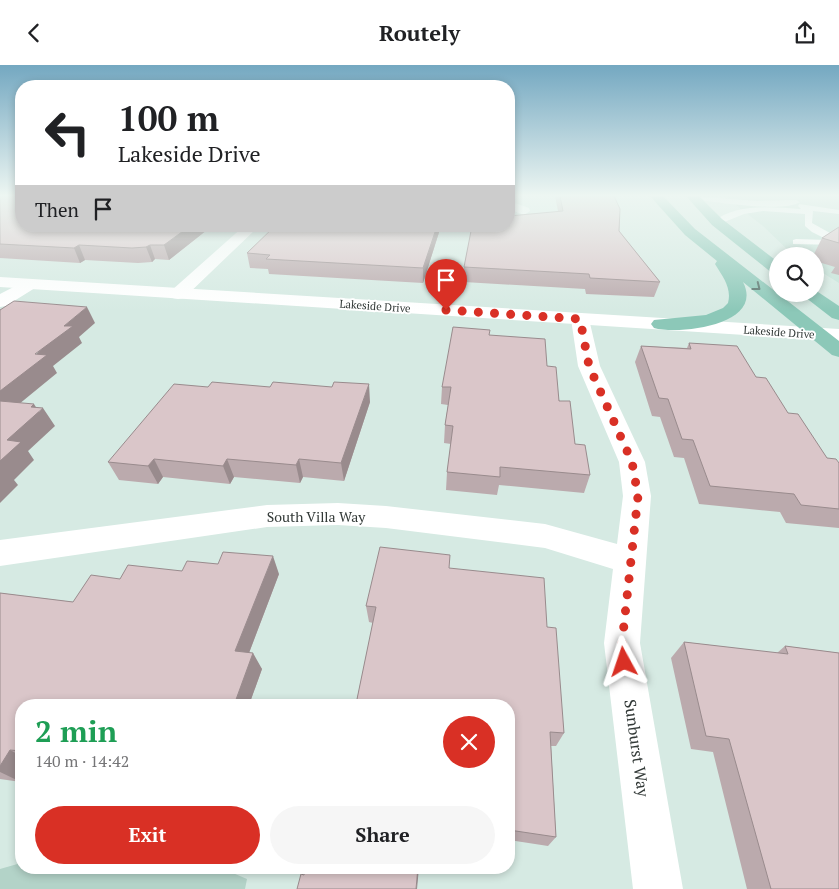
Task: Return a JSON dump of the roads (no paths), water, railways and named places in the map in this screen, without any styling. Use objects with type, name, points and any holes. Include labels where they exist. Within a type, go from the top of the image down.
[{"type":"main road","points":[[692,234],[839,351]]},
{"type":"main road","points":[[733,234],[769,263]]},
{"type":"main road","points":[[661,324],[716,318],[729,312],[736,304],[739,295],[732,277],[718,256]]},
{"type":"main road","points":[[822,302],[839,314]]},
{"type":"street","points":[[178,293],[243,234]]},
{"type":"street","name":"Lakeside Drive","points":[[0,282],[839,335]]},
{"type":"street","points":[[0,302],[29,284]]},
{"type":"street","name":"Sunburst Way","points":[[580,319],[589,366],[632,462],[638,496],[622,643],[658,889]]},
{"type":"street","name":"South Villa Way","points":[[0,553],[267,516],[338,514],[386,517],[545,536],[631,561]]},
{"type":"lane","points":[[822,234],[839,243]]},
{"type":"lane","points":[[796,242],[839,243]]}]
